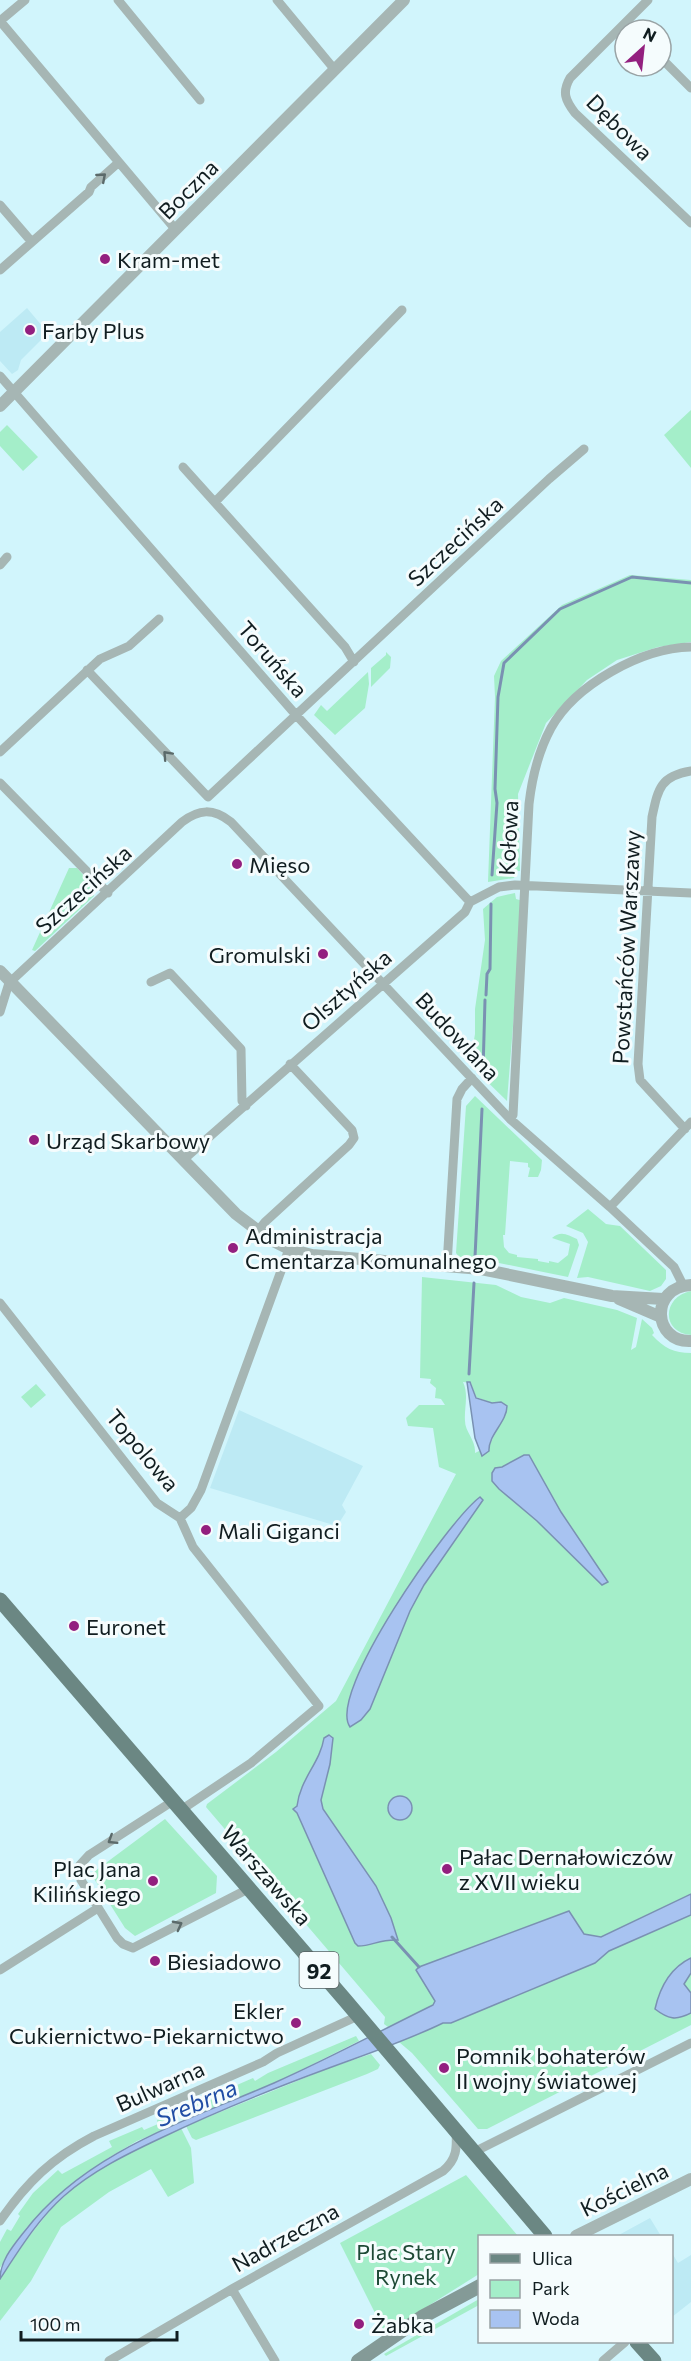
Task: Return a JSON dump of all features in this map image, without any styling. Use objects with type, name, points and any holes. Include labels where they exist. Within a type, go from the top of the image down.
[{"type":"main road","name":"Warszawska","points":[[0,1600],[364,2022],[544,2235]]},
{"type":"main road","points":[[358,2361],[422,2317],[478,2287]]},
{"type":"main road","points":[[638,2343],[654,2361]]},
{"type":"street","points":[[25,0],[0,21],[176,230]]},
{"type":"street","points":[[118,0],[200,100]]},
{"type":"street","points":[[277,0],[335,70]]},
{"type":"street","name":"Boczna","points":[[0,406],[404,0]]},
{"type":"street","name":"Dębowa","points":[[630,18],[648,0]]},
{"type":"street","name":"Dębowa","points":[[613,35],[570,78],[566,85],[566,99],[576,113],[691,223]]},
{"type":"street","points":[[673,70],[691,88]]},
{"type":"street","points":[[0,270],[89,192],[91,187],[118,163]]},
{"type":"street","points":[[0,205],[32,242]]},
{"type":"street","points":[[215,502],[402,309]]},
{"type":"street","name":"Toruńska","points":[[0,376],[296,715],[471,902]]},
{"type":"street","name":"Szczecińska","points":[[208,797],[584,449]]},
{"type":"street","points":[[183,467],[345,647],[354,662]]},
{"type":"street","points":[[0,565],[7,557]]},
{"type":"street","points":[[0,752],[100,659],[129,646],[159,619]]},
{"type":"street","name":"Kołowa","points":[[510,1119],[513,1115],[531,783],[546,739],[557,720],[594,682],[616,669],[661,652],[691,647]]},
{"type":"street","points":[[87,670],[208,797],[208,811]]},
{"type":"street","name":"Powstańców Warszawy","points":[[688,1126],[640,1080],[638,1064],[652,817],[658,792],[665,781],[691,771]]},
{"type":"street","points":[[0,783],[108,893]]},
{"type":"street","name":"Szczecińska","points":[[0,1011],[9,983],[182,822],[194,814],[208,811]]},
{"type":"street","name":"Budowlana","points":[[208,811],[231,822],[510,1119],[674,1267],[687,1285]]},
{"type":"street","points":[[471,902],[499,887],[525,885],[691,893]]},
{"type":"street","name":"Olsztyńska","points":[[183,1160],[465,912],[471,902]]},
{"type":"street","points":[[0,971],[9,983],[36,1007],[236,1214],[257,1232],[289,1249],[329,1258],[447,1265],[487,1270],[612,1296],[663,1299]]},
{"type":"street","points":[[151,982],[170,973],[241,1049],[242,1101],[246,1106]]},
{"type":"street","points":[[257,1232],[354,1138],[352,1130],[290,1064]]},
{"type":"street","points":[[447,1265],[457,1099],[472,1078]]},
{"type":"street","points":[[610,1207],[688,1126]]},
{"type":"street","points":[[180,1518],[191,1508],[201,1490],[289,1249]]},
{"type":"street","points":[[687,1285],[675,1288],[663,1299],[660,1308],[661,1317],[670,1334],[678,1339],[691,1341]]},
{"type":"street","points":[[612,1296],[661,1317]]},
{"type":"street","name":"Topolowa","points":[[0,1303],[157,1503],[180,1518],[193,1547],[319,1706],[251,1764],[177,1806]]},
{"type":"street","points":[[177,1806],[83,1860],[78,1869],[119,1942],[133,1947],[248,1889]]},
{"type":"street","points":[[0,1970],[98,1908]]},
{"type":"street","name":"Bulwarna","points":[[0,2221],[32,2180],[49,2163],[68,2150],[94,2136],[263,2062],[277,2053],[364,2022]]},
{"type":"street","points":[[474,2152],[691,2043]]},
{"type":"street","name":"Nadrzeczna","points":[[108,2361],[443,2171],[452,2162],[456,2152],[456,2132]]},
{"type":"street","name":"Kościelna","points":[[578,2235],[691,2179]]},
{"type":"street","points":[[232,2289],[275,2361]]},
{"type":"street","points":[[603,2361],[624,2343]]},
{"type":"shaded area","points":[[27,308],[48,333],[21,360],[18,370],[12,374],[0,361],[0,332]]},
{"type":"shaded area","points":[[239,1410],[363,1466],[342,1505],[346,1512],[337,1526],[210,1488]]},
{"type":"shaded area","points":[[650,2218],[660,2235],[619,2235]]},
{"type":"shaded area","points":[[673,2255],[678,2263],[691,2255],[691,2302],[673,2316]]},
{"type":"green space","points":[[691,410],[691,468],[664,435]]},
{"type":"green space","points":[[7,425],[38,457],[23,471],[0,446],[0,432]]},
{"type":"green space","points":[[630,575],[691,580],[691,642],[658,647],[617,660],[587,680],[546,723],[518,794],[520,871],[517,871],[514,878],[488,882],[494,676],[501,661],[562,605]]},
{"type":"green space","points":[[386,652],[391,657],[390,668],[371,687],[371,668],[386,655]]},
{"type":"green space","points":[[368,672],[369,684],[365,708],[335,735],[314,715],[321,705],[327,711]]},
{"type":"green space","points":[[69,868],[77,868],[93,886],[94,896],[35,951],[32,950]]},
{"type":"green space","points":[[515,893],[516,899],[523,901],[507,1101],[467,1062],[471,1057],[475,1034],[475,1009],[485,940],[483,909],[497,897]]},
{"type":"green space","points":[[475,1096],[542,1160],[538,1177],[528,1177],[530,1168],[528,1163],[510,1161],[505,1235],[503,1235],[504,1247],[517,1257],[558,1263],[568,1255],[570,1244],[552,1238],[561,1234],[577,1239],[579,1245],[568,1277],[459,1257],[456,1253],[466,1106]]},
{"type":"green space","points":[[588,1209],[606,1224],[620,1226],[666,1270],[666,1279],[661,1286],[650,1291],[588,1277],[577,1278],[588,1242],[583,1233],[566,1226]]},
{"type":"green space","points":[[422,1277],[496,1285],[521,1297],[550,1303],[564,1298],[617,1310],[637,1318],[631,1350],[636,1347],[642,1319],[652,1328],[654,1333],[652,1335],[665,1346],[674,1351],[691,1353],[691,2025],[487,2129],[478,2129],[412,2053],[399,2042],[402,2040],[392,2026],[388,2027],[384,2024],[385,2017],[206,1807],[336,1701],[456,1474],[439,1467],[433,1428],[408,1426],[406,1418],[419,1405],[445,1405],[441,1399],[435,1398],[436,1388],[430,1383],[431,1379],[420,1378]],"holes":[[[463,1382],[471,1383],[476,1397],[492,1403],[501,1402],[507,1410],[489,1446],[475,1453],[465,1421],[466,1397]]]},
{"type":"green space","points":[[691,1291],[691,1335],[674,1328],[669,1314],[670,1307],[675,1300],[681,1294]]},
{"type":"green space","points":[[36,1384],[46,1395],[31,1408],[21,1397]]},
{"type":"green space","points":[[165,1819],[217,1876],[216,1893],[135,1936],[125,1928],[91,1874]]},
{"type":"green space","points":[[356,2036],[359,2041],[275,2083],[184,2121],[179,2111],[200,2102],[201,2104],[215,2098],[214,2095],[253,2078],[255,2081],[268,2073]]},
{"type":"green space","points":[[371,2054],[380,2065],[378,2069],[367,2074],[196,2140],[192,2138],[186,2126],[329,2068]]},
{"type":"green space","points":[[174,2113],[178,2124],[137,2141],[108,2158],[27,2227],[0,2268],[0,2242],[7,2229],[11,2231],[20,2216],[18,2214],[33,2193],[58,2170],[62,2174],[112,2147],[109,2141],[142,2127],[144,2130],[158,2124],[157,2120]]},
{"type":"green space","points":[[181,2128],[191,2148],[194,2183],[168,2197],[151,2169],[109,2192],[61,2227],[31,2281],[0,2321],[0,2279],[27,2239],[52,2208],[77,2185],[96,2172]]},
{"type":"green space","name":"Plac Stary Rynek","points":[[466,2175],[517,2235],[478,2235],[478,2275],[385,2333],[340,2243]]},
{"type":"green space","points":[[478,2300],[478,2306],[386,2356],[384,2354]]},
{"type":"water","points":[[467,1382],[470,1382],[476,1398],[492,1403],[501,1402],[507,1406],[504,1418],[491,1439],[489,1451],[482,1456],[475,1438]]},
{"type":"water","points":[[524,1455],[529,1455],[561,1512],[608,1582],[602,1585],[537,1521],[492,1481],[495,1468],[502,1467]]},
{"type":"water","points":[[480,1497],[483,1500],[424,1585],[410,1611],[370,1709],[361,1720],[350,1727],[347,1709],[356,1681],[372,1646],[418,1572],[464,1512]]},
{"type":"water","points":[[329,1735],[333,1738],[330,1764],[321,1800],[323,1809],[376,1886],[391,1918],[398,1940],[363,1946],[355,1943],[297,1813],[293,1809],[297,1806],[302,1788],[319,1755],[324,1738]]},
{"type":"water","points":[[400,1796],[408,1800],[412,1808],[408,1816],[400,1820],[392,1816],[388,1808],[392,1800]]},
{"type":"water","points":[[691,1894],[691,1915],[609,1951],[595,1963],[451,2023],[443,2023],[244,2101],[135,2150],[86,2179],[55,2205],[29,2235],[0,2279],[2,2266],[12,2248],[49,2204],[77,2180],[107,2160],[138,2142],[294,2074],[433,2005],[435,2001],[416,1970],[419,1967],[569,1911],[584,1934],[601,1937]]},
{"type":"water","points":[[691,1958],[691,1973],[684,1984],[691,1993],[691,2013],[676,2018],[668,2017],[655,2009],[660,1993],[667,1979],[677,1967]]},
{"type":"waterway","points":[[492,875],[497,803],[495,789],[498,697],[504,663],[560,609],[632,577],[691,583]]},
{"type":"waterway","points":[[486,995],[487,974],[490,969],[491,904]]},
{"type":"waterway","points":[[483,1071],[485,1000]]},
{"type":"waterway","points":[[475,1257],[482,1109]]},
{"type":"waterway","points":[[469,1374],[474,1283]]},
{"type":"waterway","points":[[392,1937],[419,1967]]},
{"type":"place","name":"Kram-met","points":[[105,259]]},
{"type":"place","name":"Farby Plus","points":[[30,330]]},
{"type":"place","name":"Mięso","points":[[237,864]]},
{"type":"place","name":"Gromulski","points":[[323,954]]},
{"type":"place","name":"Urząd Skarbowy","points":[[34,1140]]},
{"type":"place","name":"Administracja Cmentarza Komunalnego","points":[[233,1248]]},
{"type":"place","name":"Mali Giganci","points":[[206,1530]]},
{"type":"place","name":"Euronet","points":[[74,1626]]},
{"type":"place","name":"Pałac Dernałowiczów z XVII wieku","points":[[447,1869]]},
{"type":"place","name":"Plac Jana Kilińskiego","points":[[153,1881]]},
{"type":"place","name":"Biesiadowo","points":[[155,1961]]},
{"type":"place","name":"Ekler Cukiernictwo-Piekarnictwo","points":[[296,2023]]},
{"type":"place","name":"Pomnik bohaterów II wojny światowej","points":[[444,2068]]},
{"type":"place","name":"Żabka","points":[[359,2324]]},
{"type":"water label","name":"Srebrna","points":[[196,2102]]}]
